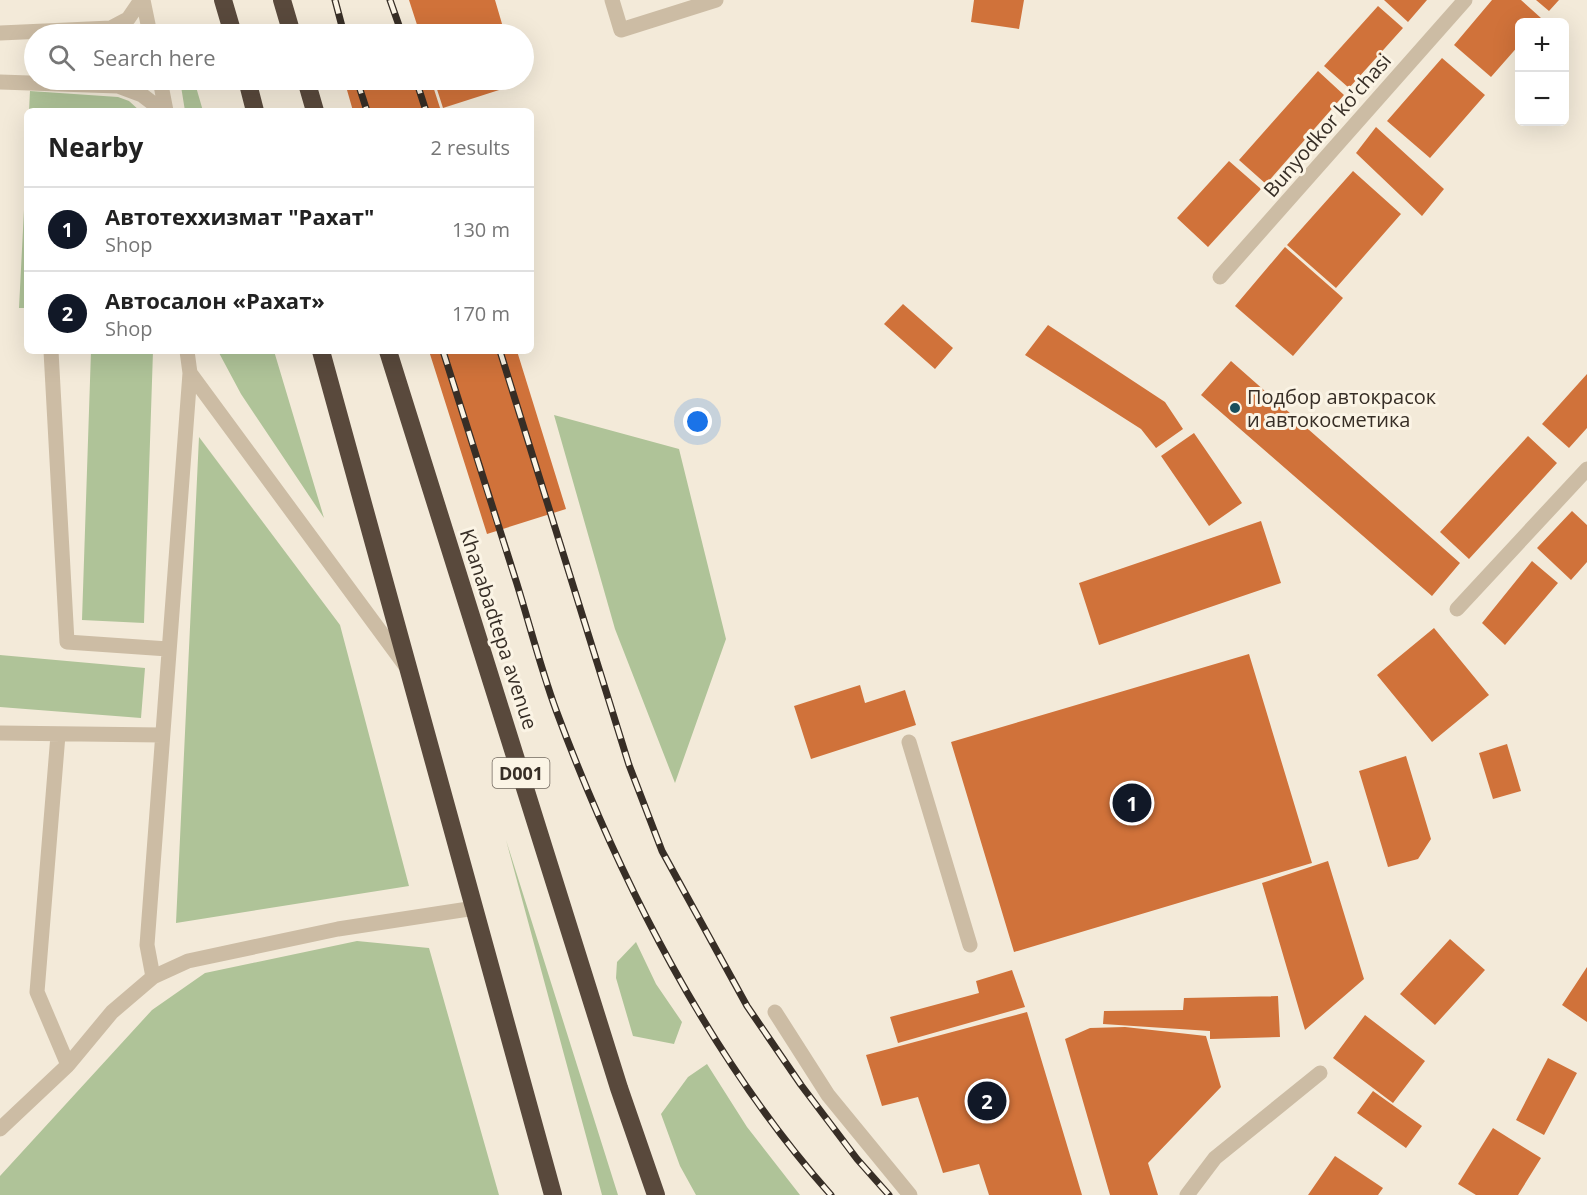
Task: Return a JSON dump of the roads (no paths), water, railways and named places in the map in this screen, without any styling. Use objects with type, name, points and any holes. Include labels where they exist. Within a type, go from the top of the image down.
[{"type":"highway","points":[[223,0],[230,24]]},
{"type":"highway","points":[[282,0],[289,24]]},
{"type":"highway","points":[[250,90],[254,108]]},
{"type":"highway","points":[[309,90],[314,108]]},
{"type":"highway","points":[[322,354],[553,1195]]},
{"type":"highway","name":"Khanabadtepa avenue","points":[[389,354],[619,1088],[656,1195]]},
{"type":"street","points":[[119,24],[128,19],[142,0]]},
{"type":"street","points":[[142,0],[148,24]]},
{"type":"street","points":[[612,0],[621,30],[716,0]]},
{"type":"street","name":"Bunyodkor ko'chasi","points":[[1220,277],[1466,0]]},
{"type":"street","points":[[0,33],[24,32]]},
{"type":"street","points":[[0,82],[24,83]]},
{"type":"street","points":[[129,90],[142,95],[161,108]]},
{"type":"street","points":[[162,90],[165,108]]},
{"type":"street","points":[[51,354],[67,642],[168,649]]},
{"type":"street","points":[[153,977],[147,945],[190,373],[187,354]]},
{"type":"street","points":[[190,373],[409,670]]},
{"type":"street","points":[[1457,609],[1587,469]]},
{"type":"street","points":[[0,733],[162,735]]},
{"type":"street","points":[[58,735],[37,992],[68,1065]]},
{"type":"street","points":[[909,742],[970,945]]},
{"type":"street","points":[[0,1129],[68,1065],[112,1011],[153,977],[188,961],[338,929],[475,908]]},
{"type":"street","points":[[775,1012],[828,1095],[910,1195]]},
{"type":"street","points":[[1187,1195],[1215,1158],[1320,1072]]},
{"type":"railway","points":[[335,0],[341,24]]},
{"type":"railway","points":[[390,0],[398,24]]},
{"type":"railway","points":[[360,90],[366,108]]},
{"type":"railway","points":[[419,90],[425,108]]},
{"type":"railway","points":[[444,354],[540,663],[581,774],[609,838],[639,902],[707,1027],[787,1142],[831,1195]]},
{"type":"railway","points":[[501,354],[629,765],[662,851],[747,1006],[801,1085],[857,1159],[889,1195]]},
{"type":"place","name":"Подбор автокрасок и автокосметика","points":[[1235,408]]},
{"type":"place","name":"Автотеххизмат \"Рахат\"","points":[[1132,803]]},
{"type":"place","name":"Автосалон «Рахат»","points":[[987,1101]]}]
